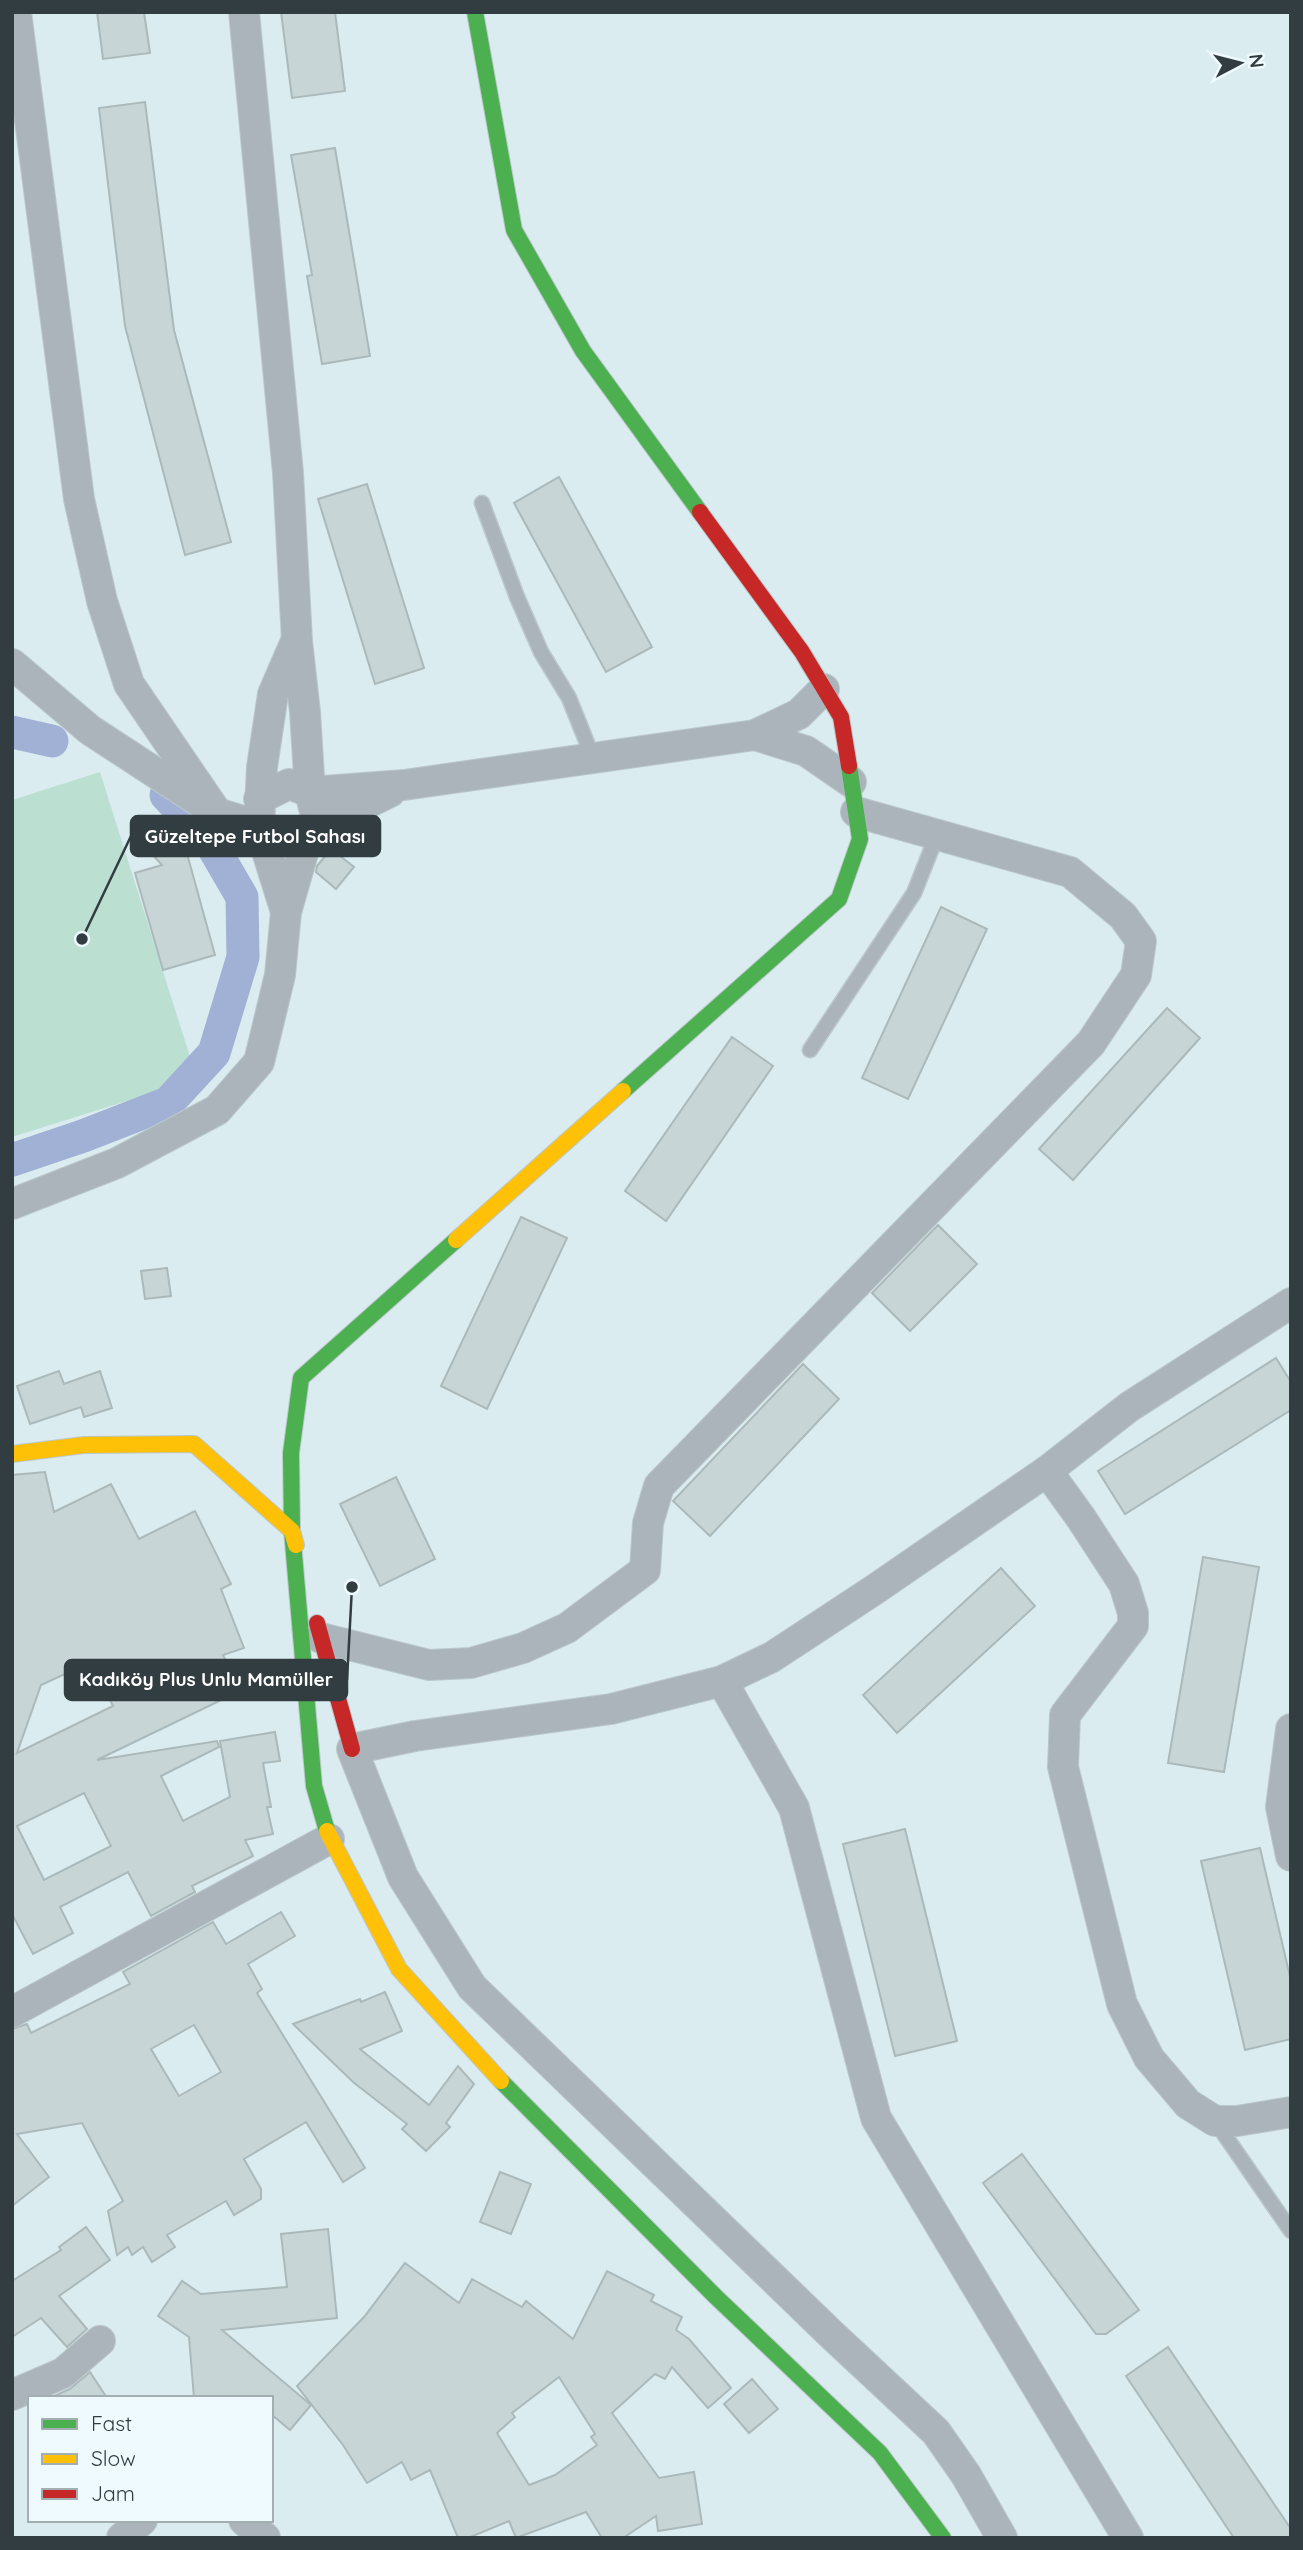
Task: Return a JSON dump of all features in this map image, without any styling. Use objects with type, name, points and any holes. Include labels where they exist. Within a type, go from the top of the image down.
[{"type":"street","points":[[16,12],[79,499],[102,601],[129,684],[217,813]]},
{"type":"street","points":[[12,1204],[117,1163],[217,1110],[259,1062],[280,975],[286,912],[314,808],[310,792],[305,712],[296,641],[288,473],[244,12]]},
{"type":"street","points":[[475,12],[514,230],[583,351],[802,652],[841,717],[860,839],[839,899],[301,1378],[291,1453],[292,1531],[314,1786],[329,1839],[399,1969],[509,2090],[716,2297],[880,2454],[943,2538]]},
{"type":"street","points":[[286,912],[259,813],[273,694],[296,641]]},
{"type":"street","points":[[12,664],[90,730],[217,813],[259,813],[289,784],[310,792],[404,785],[755,734],[799,714],[824,689]]},
{"type":"street","points":[[755,734],[806,751],[851,782]]},
{"type":"street","points":[[259,813],[286,846],[404,785]]},
{"type":"street","points":[[321,1638],[429,1665],[471,1663],[523,1648],[567,1628],[645,1570],[648,1523],[659,1486],[1091,1043],[1136,975],[1141,941],[1123,916],[1070,872],[856,812]]},
{"type":"street","points":[[352,1749],[415,1736],[611,1709],[722,1681],[772,1657],[874,1590],[1047,1471],[1129,1407],[1291,1303]]},
{"type":"street","points":[[12,1454],[84,1445],[194,1444],[292,1531],[352,1749],[403,1877],[472,1987],[936,2432],[966,2475],[1002,2538]]},
{"type":"street","points":[[1047,1471],[1124,1584],[1133,1613],[1133,1626],[1065,1715],[1063,1767],[1122,2004],[1149,2058],[1188,2104],[1215,2121],[1237,2121],[1291,2112]]},
{"type":"street","points":[[722,1681],[794,1808],[876,2118],[1128,2538]]},
{"type":"street","points":[[1291,1729],[1281,1807],[1291,1856]]},
{"type":"street","points":[[12,2012],[329,1839]]},
{"type":"street","points":[[12,2395],[63,2373],[100,2341]]},
{"type":"street","points":[[122,2538],[140,2522]]},
{"type":"street","points":[[246,2522],[265,2538]]},
{"type":"lane","points":[[482,503],[517,597],[541,652],[569,698],[593,758]]},
{"type":"lane","points":[[810,1050],[914,893],[937,835]]},
{"type":"lane","points":[[1215,2121],[1291,2231]]},
{"type":"green space","points":[[100,772],[197,1079],[12,1137],[12,800]]},
{"type":"building","points":[[97,12],[144,12],[150,53],[103,59]]},
{"type":"building","points":[[281,12],[335,12],[345,91],[292,98]]},
{"type":"building","points":[[145,102],[174,330],[231,542],[185,555],[125,326],[99,108]]},
{"type":"building","points":[[335,148],[370,356],[322,364],[307,276],[312,275],[291,155]]},
{"type":"building","points":[[559,477],[652,647],[606,672],[514,503]]},
{"type":"building","points":[[367,484],[424,668],[375,684],[318,499]]},
{"type":"building","points":[[157,820],[186,850],[215,955],[163,970],[135,873],[162,865],[137,838]]},
{"type":"building","points":[[331,849],[354,867],[336,889],[316,872],[317,866]]},
{"type":"building","points":[[941,907],[987,929],[908,1099],[862,1078]]},
{"type":"building","points":[[1167,1008],[1200,1038],[1073,1180],[1039,1149]]},
{"type":"building","points":[[732,1037],[773,1066],[666,1221],[625,1191]]},
{"type":"building","points":[[521,1217],[567,1238],[487,1409],[441,1386]]},
{"type":"building","points":[[938,1225],[977,1264],[910,1331],[872,1293]]},
{"type":"building","points":[[167,1268],[171,1296],[145,1299],[141,1271]]},
{"type":"building","points":[[1276,1358],[1291,1382],[1291,1410],[1125,1514],[1098,1471]]},
{"type":"building","points":[[803,1364],[839,1399],[710,1536],[673,1501]]},
{"type":"building","points":[[59,1371],[64,1384],[100,1371],[112,1408],[84,1417],[81,1407],[30,1424],[17,1386]]},
{"type":"building","points":[[45,1472],[54,1512],[111,1484],[139,1539],[195,1511],[231,1584],[221,1589],[244,1648],[223,1655],[240,1691],[97,1760],[217,1741],[219,1747],[161,1776],[183,1821],[230,1797],[220,1741],[275,1732],[280,1761],[263,1763],[271,1807],[267,1807],[273,1834],[245,1840],[253,1856],[192,1886],[195,1892],[151,1916],[128,1872],[60,1907],[73,1933],[33,1954],[12,1914],[12,1475]],"holes":[[[91,1662],[113,1706],[17,1753],[41,1685]],[[84,1793],[111,1846],[44,1880],[17,1826]]]},
{"type":"building","points":[[396,1477],[435,1559],[380,1586],[340,1504]]},
{"type":"building","points":[[1203,1557],[1259,1567],[1224,1772],[1168,1763]]},
{"type":"building","points":[[1001,1568],[1035,1606],[897,1733],[863,1695]]},
{"type":"building","points":[[905,1829],[957,2041],[895,2056],[843,1844]]},
{"type":"building","points":[[1260,1848],[1291,1981],[1291,2039],[1245,2050],[1201,1861]]},
{"type":"building","points":[[281,1912],[295,1936],[248,1964],[262,1989],[257,1993],[365,2168],[343,2182],[306,2122],[244,2159],[261,2189],[261,2199],[234,2215],[226,2201],[167,2235],[175,2247],[152,2262],[143,2247],[132,2255],[128,2247],[117,2255],[108,2211],[123,2201],[82,2123],[17,2134],[49,2177],[12,2206],[12,2029],[27,2024],[31,2033],[130,1984],[123,1972],[213,1922],[226,1944]],"holes":[[[194,2025],[221,2072],[179,2096],[151,2049]]]},
{"type":"building","points":[[385,1992],[402,2031],[360,2049],[429,2105],[458,2066],[474,2084],[446,2123],[450,2127],[426,2151],[402,2129],[407,2124],[353,2082],[293,2024]]},
{"type":"building","points":[[1022,2154],[1139,2310],[1106,2334],[1096,2334],[983,2183]]},
{"type":"building","points":[[500,2172],[531,2184],[511,2234],[480,2222]]},
{"type":"building","points":[[86,2227],[110,2260],[59,2296],[87,2329],[67,2347],[41,2318],[12,2337],[12,2281],[61,2250],[59,2247]]},
{"type":"building","points":[[328,2229],[337,2318],[222,2330],[311,2405],[290,2430],[273,2416],[273,2396],[194,2396],[189,2337],[158,2316],[182,2281],[201,2294],[287,2287],[281,2234]]},
{"type":"building","points":[[405,2263],[459,2303],[472,2279],[522,2307],[526,2301],[573,2339],[607,2271],[654,2295],[651,2301],[682,2317],[676,2330],[689,2339],[731,2388],[708,2408],[672,2367],[665,2379],[655,2374],[612,2413],[659,2478],[694,2472],[702,2524],[658,2531],[656,2516],[623,2538],[602,2538],[586,2512],[516,2538],[509,2521],[468,2538],[458,2538],[430,2470],[411,2480],[402,2462],[367,2483],[343,2445],[297,2386],[364,2317]],"holes":[[[559,2377],[595,2434],[591,2437],[597,2445],[555,2475],[529,2485],[497,2433],[515,2417],[512,2413]]]},
{"type":"building","points":[[1168,2347],[1291,2529],[1291,2538],[1234,2538],[1126,2376]]},
{"type":"building","points":[[90,2372],[106,2396],[54,2396],[70,2389]]},
{"type":"building","points":[[752,2379],[778,2409],[749,2433],[724,2404]]},
{"type":"waterway","points":[[12,732],[52,741]]},
{"type":"waterway","points":[[12,1160],[168,1103],[214,1053],[243,957],[242,897],[210,842],[166,795]]},
{"type":"traffic: fast","points":[[475,12],[514,230],[583,351],[700,512]]},
{"type":"traffic: fast","points":[[623,1091],[839,899],[860,839],[849,766]]},
{"type":"traffic: fast","points":[[327,1831],[314,1786],[292,1531],[291,1453],[301,1378],[456,1240]]},
{"type":"traffic: fast","points":[[501,2081],[716,2297],[880,2453],[943,2538]]},
{"type":"traffic: slow","points":[[456,1240],[623,1091]]},
{"type":"traffic: slow","points":[[12,1454],[84,1445],[194,1444],[292,1531],[296,1545]]},
{"type":"traffic: slow","points":[[327,1831],[399,1969],[501,2081]]},
{"type":"traffic: jam","points":[[700,512],[802,652],[841,717],[849,766]]},
{"type":"traffic: jam","points":[[317,1623],[352,1749]]},
{"type":"place","name":"Güzeltepe Futbol Sahası","points":[[82,939]]},
{"type":"place","name":"Kadıköy Plus Unlu Mamüller","points":[[352,1587]]}]
